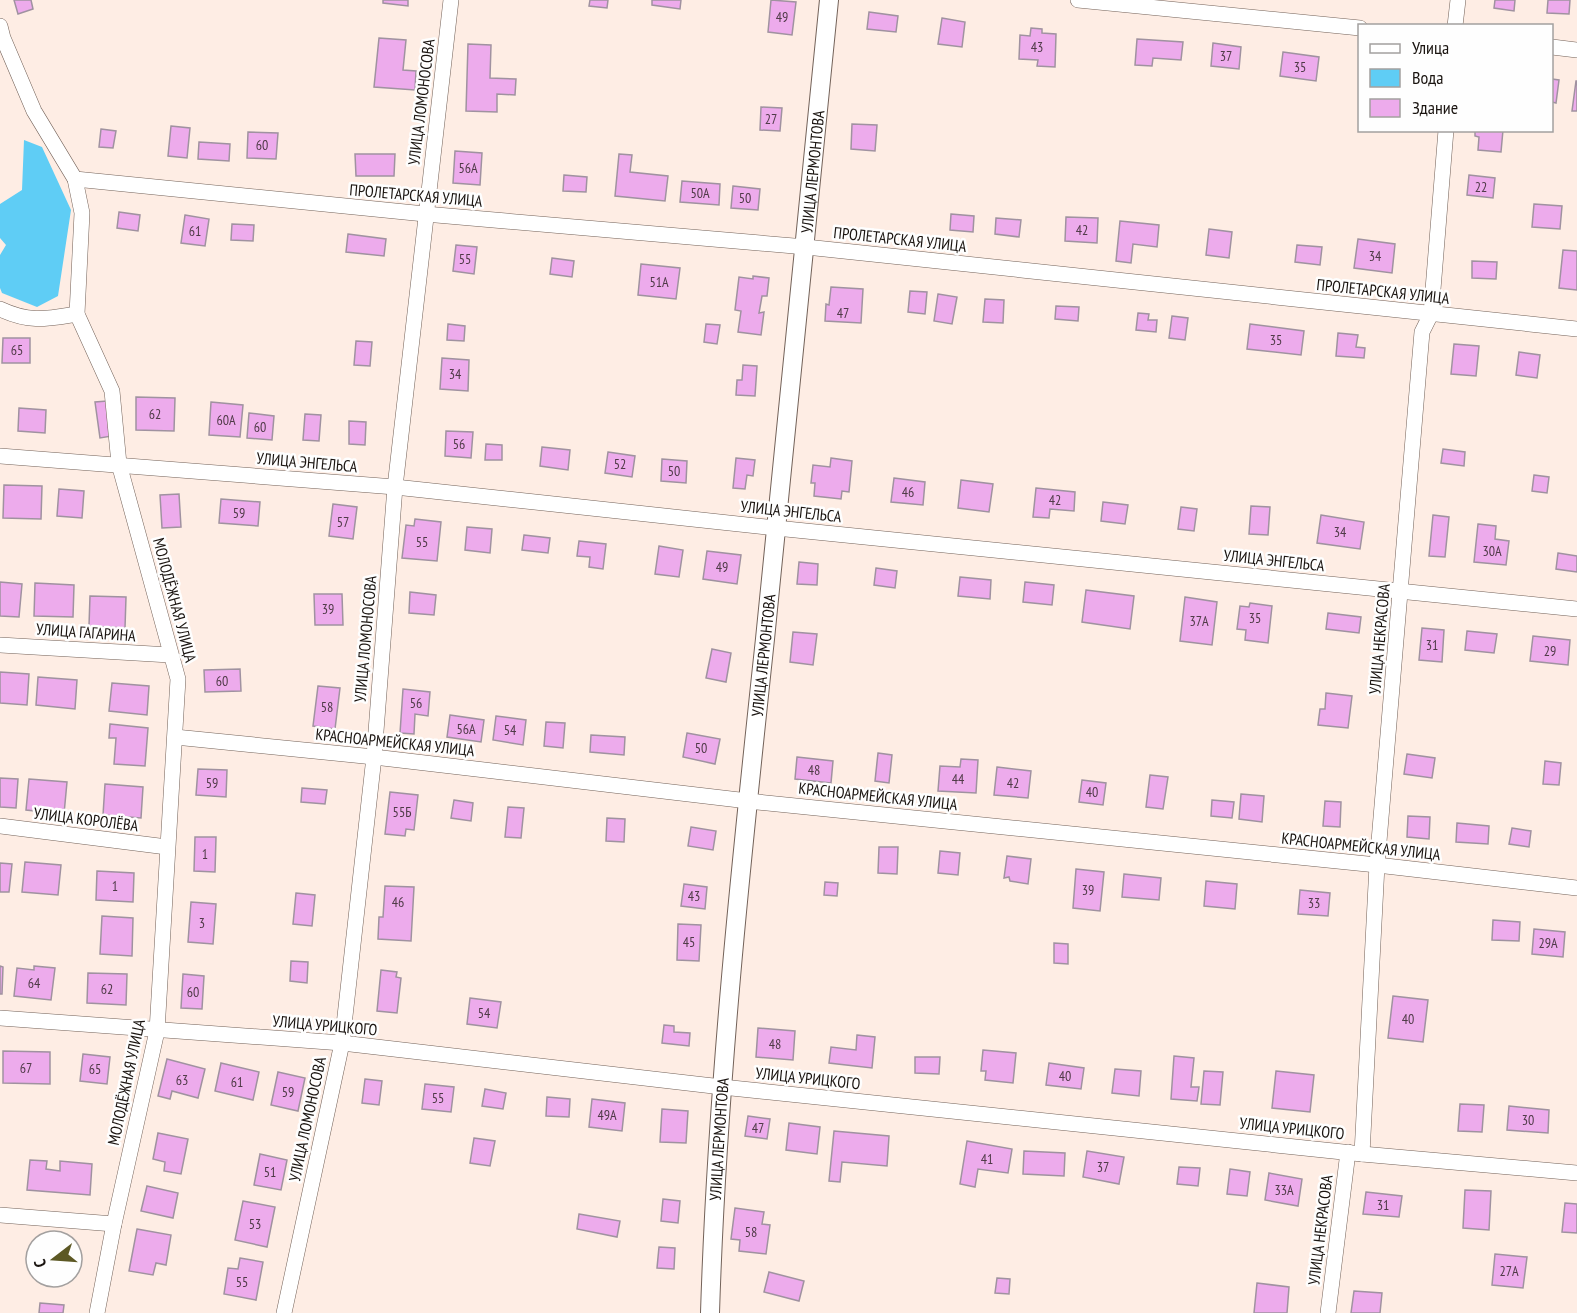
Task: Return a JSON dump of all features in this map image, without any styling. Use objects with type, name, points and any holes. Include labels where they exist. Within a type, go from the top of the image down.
[{"type":"street","name":"УЛИЦА ЛОМОНОСОВА","points":[[284,1313],[342,1043],[374,757],[395,487],[451,0]]},
{"type":"street","name":"УЛИЦА ЛЕРМОНТОВА","points":[[710,1313],[722,1087],[748,801],[806,247],[829,0]]},
{"type":"street","points":[[1078,0],[1358,28]]},
{"type":"street","points":[[1455,24],[1458,0]]},
{"type":"street","name":"МОЛОДЁЖНАЯ УЛИЦА","points":[[0,27],[34,111],[75,179],[82,213],[77,314],[112,391],[119,464],[178,679],[157,1031],[114,1224],[97,1313]]},
{"type":"street","points":[[1553,47],[1577,50]]},
{"type":"street","name":"УЛИЦА НЕКРАСОВА","points":[[1328,1313],[1355,1153],[1422,332],[1431,314],[1446,132]]},
{"type":"street","name":"ПРОЛЕТАРСКАЯ УЛИЦА","points":[[75,179],[425,214],[806,247],[1577,328]]},
{"type":"street","points":[[0,309],[12,315],[40,320],[77,314]]},
{"type":"street","name":"УЛИЦА ЭНГЕЛЬСА","points":[[0,456],[395,487],[1577,609]]},
{"type":"street","name":"УЛИЦА ГАГАРИНА","points":[[0,645],[170,656]]},
{"type":"street","name":"КРАСНОАРМЕЙСКАЯ УЛИЦА","points":[[175,737],[374,757],[748,801],[1377,865],[1577,888]]},
{"type":"street","name":"УЛИЦА КОРОЛЁВА","points":[[0,826],[167,847]]},
{"type":"street","name":"УЛИЦА УРИЦКОГО","points":[[0,1018],[342,1043],[722,1087],[1355,1153],[1577,1173]]},
{"type":"street","points":[[0,1215],[114,1224]]},
{"type":"water","points":[[24,140],[42,147],[71,210],[58,296],[37,307],[2,293],[0,288],[0,255],[6,245],[0,238],[0,204],[22,190]]},
{"type":"building","points":[[14,0],[31,0],[33,9],[18,14]]},
{"type":"building","points":[[383,0],[408,0],[408,6],[383,3]]},
{"type":"building","points":[[590,0],[608,0],[607,8],[589,6]]},
{"type":"building","points":[[652,0],[681,0],[680,9],[652,5]]},
{"type":"building","points":[[771,0],[796,2],[792,35],[768,32]]},
{"type":"building","points":[[1495,0],[1515,0],[1514,11],[1494,8]]},
{"type":"building","points":[[1548,0],[1570,0],[1569,14],[1547,13]]},
{"type":"building","points":[[869,12],[898,16],[896,32],[867,29]]},
{"type":"building","points":[[942,18],[965,22],[962,47],[938,44]]},
{"type":"building","points":[[1031,28],[1042,29],[1042,33],[1056,34],[1055,67],[1037,66],[1038,60],[1019,59],[1020,35],[1030,36]]},
{"type":"building","points":[[379,38],[406,40],[403,70],[416,71],[415,90],[374,87]]},
{"type":"building","points":[[1137,39],[1183,42],[1181,60],[1153,58],[1152,66],[1135,65]]},
{"type":"building","points":[[1213,43],[1241,47],[1239,69],[1211,66]]},
{"type":"building","points":[[468,44],[491,45],[490,78],[516,79],[515,95],[497,94],[497,112],[466,111]]},
{"type":"building","points":[[1283,52],[1319,57],[1316,81],[1280,76]]},
{"type":"building","points":[[1553,79],[1559,80],[1556,103],[1553,102]]},
{"type":"building","points":[[1576,81],[1577,111],[1572,111]]},
{"type":"building","points":[[761,107],[782,108],[780,131],[760,130]]},
{"type":"building","points":[[852,124],[877,125],[875,151],[851,149]]},
{"type":"building","points":[[171,126],[190,128],[187,158],[168,156]]},
{"type":"building","points":[[101,129],[116,131],[113,148],[99,147]]},
{"type":"building","points":[[248,132],[278,133],[276,159],[247,158]]},
{"type":"building","points":[[1475,132],[1503,132],[1501,152],[1478,150],[1479,137],[1475,136]]},
{"type":"building","points":[[199,142],[230,144],[229,161],[198,159]]},
{"type":"building","points":[[455,151],[482,153],[480,185],[453,183]]},
{"type":"building","points":[[355,154],[395,154],[394,176],[356,176]]},
{"type":"building","points":[[619,154],[632,155],[630,172],[668,176],[665,201],[615,196]]},
{"type":"building","points":[[564,175],[587,177],[586,192],[563,191]]},
{"type":"building","points":[[1469,175],[1495,178],[1493,198],[1467,195]]},
{"type":"building","points":[[682,181],[720,184],[719,205],[680,202]]},
{"type":"building","points":[[733,186],[760,189],[758,210],[731,208]]},
{"type":"building","points":[[1534,204],[1562,206],[1560,229],[1532,227]]},
{"type":"building","points":[[119,212],[140,215],[138,231],[117,228]]},
{"type":"building","points":[[951,214],[974,216],[973,232],[950,230]]},
{"type":"building","points":[[185,215],[209,219],[205,246],[181,243]]},
{"type":"building","points":[[1066,217],[1098,218],[1097,243],[1065,241]]},
{"type":"building","points":[[996,218],[1021,220],[1019,237],[995,234]]},
{"type":"building","points":[[1120,221],[1159,225],[1157,247],[1133,244],[1131,263],[1116,261]]},
{"type":"building","points":[[232,224],[254,225],[253,241],[231,240]]},
{"type":"building","points":[[1209,229],[1232,232],[1229,258],[1206,255]]},
{"type":"building","points":[[348,234],[386,239],[384,256],[346,252]]},
{"type":"building","points":[[1358,239],[1395,244],[1392,273],[1354,268]]},
{"type":"building","points":[[456,245],[477,247],[474,274],[453,271]]},
{"type":"building","points":[[1297,245],[1322,247],[1320,265],[1295,262]]},
{"type":"building","points":[[1563,250],[1577,251],[1577,290],[1559,288]]},
{"type":"building","points":[[552,258],[574,261],[572,277],[550,274]]},
{"type":"building","points":[[1472,261],[1497,262],[1496,279],[1472,278]]},
{"type":"building","points":[[641,264],[680,268],[676,299],[638,295]]},
{"type":"building","points":[[753,276],[769,278],[767,296],[762,296],[759,313],[764,312],[761,335],[738,332],[741,311],[735,310],[739,277],[753,279]]},
{"type":"building","points":[[831,287],[863,289],[861,323],[825,321],[826,304],[829,305]]},
{"type":"building","points":[[910,291],[927,292],[925,314],[908,312]]},
{"type":"building","points":[[938,294],[957,297],[952,324],[934,321]]},
{"type":"building","points":[[985,299],[1004,300],[1003,323],[983,322]]},
{"type":"building","points":[[1056,306],[1079,307],[1078,321],[1055,319]]},
{"type":"building","points":[[1138,313],[1149,314],[1148,320],[1157,320],[1156,332],[1136,330]]},
{"type":"building","points":[[1172,316],[1188,318],[1185,340],[1169,338]]},
{"type":"building","points":[[448,324],[465,326],[464,341],[447,340]]},
{"type":"building","points":[[706,324],[720,325],[717,344],[704,342]]},
{"type":"building","points":[[1250,324],[1304,331],[1301,355],[1247,349]]},
{"type":"building","points":[[1338,333],[1358,335],[1356,347],[1365,348],[1364,358],[1336,356]]},
{"type":"building","points":[[3,338],[30,338],[30,363],[2,363]]},
{"type":"building","points":[[356,341],[372,342],[370,366],[354,365]]},
{"type":"building","points":[[1454,344],[1479,346],[1476,376],[1451,374]]},
{"type":"building","points":[[1519,352],[1540,355],[1537,378],[1516,375]]},
{"type":"building","points":[[442,358],[469,360],[468,391],[440,389]]},
{"type":"building","points":[[743,365],[757,366],[755,396],[736,395],[737,380],[742,380]]},
{"type":"building","points":[[136,397],[175,398],[174,431],[136,430]]},
{"type":"building","points":[[107,401],[112,436],[100,438],[95,402]]},
{"type":"building","points":[[211,402],[243,405],[240,437],[209,435]]},
{"type":"building","points":[[19,408],[46,410],[45,433],[18,431]]},
{"type":"building","points":[[249,413],[274,416],[272,440],[247,438]]},
{"type":"building","points":[[305,414],[321,415],[319,441],[303,440]]},
{"type":"building","points":[[349,421],[366,422],[365,445],[349,444]]},
{"type":"building","points":[[446,431],[473,432],[471,458],[445,456]]},
{"type":"building","points":[[486,444],[502,445],[502,460],[485,460]]},
{"type":"building","points":[[542,447],[570,450],[568,470],[540,466]]},
{"type":"building","points":[[1443,449],[1465,452],[1464,466],[1441,463]]},
{"type":"building","points":[[608,452],[635,456],[632,477],[605,473]]},
{"type":"building","points":[[736,458],[755,460],[753,476],[747,475],[745,489],[733,488]]},
{"type":"building","points":[[831,458],[852,461],[849,492],[842,491],[841,499],[814,496],[815,483],[811,483],[813,465],[830,467]]},
{"type":"building","points":[[662,459],[687,461],[686,483],[661,481]]},
{"type":"building","points":[[1534,475],[1549,477],[1547,493],[1532,491]]},
{"type":"building","points":[[894,478],[925,482],[923,505],[891,502]]},
{"type":"building","points":[[961,480],[993,484],[989,512],[958,508]]},
{"type":"building","points":[[4,485],[42,486],[41,519],[3,518]]},
{"type":"building","points":[[1036,488],[1075,492],[1074,511],[1050,509],[1049,518],[1033,517]]},
{"type":"building","points":[[59,489],[84,491],[82,518],[57,516]]},
{"type":"building","points":[[179,494],[181,527],[162,528],[160,495]]},
{"type":"building","points":[[221,499],[260,502],[258,526],[219,523]]},
{"type":"building","points":[[1103,502],[1128,505],[1125,524],[1101,521]]},
{"type":"building","points":[[333,504],[357,507],[353,539],[329,536]]},
{"type":"building","points":[[1251,506],[1270,507],[1268,535],[1249,534]]},
{"type":"building","points":[[1181,507],[1197,509],[1194,531],[1178,529]]},
{"type":"building","points":[[1321,515],[1364,522],[1360,549],[1317,543]]},
{"type":"building","points":[[1433,515],[1449,517],[1445,557],[1429,556]]},
{"type":"building","points":[[415,519],[441,522],[437,561],[402,558],[406,525],[414,526]]},
{"type":"building","points":[[1478,524],[1496,526],[1495,539],[1509,541],[1506,565],[1474,562]]},
{"type":"building","points":[[467,527],[492,529],[490,553],[465,550]]},
{"type":"building","points":[[524,535],[550,538],[548,553],[522,550]]},
{"type":"building","points":[[579,541],[606,544],[603,569],[589,567],[590,557],[577,556]]},
{"type":"building","points":[[659,546],[683,550],[679,577],[655,574]]},
{"type":"building","points":[[707,551],[741,555],[737,584],[703,579]]},
{"type":"building","points":[[1558,553],[1577,556],[1577,572],[1556,569]]},
{"type":"building","points":[[799,562],[818,564],[817,585],[797,584]]},
{"type":"building","points":[[876,568],[897,571],[895,588],[874,585]]},
{"type":"building","points":[[960,577],[991,580],[990,599],[958,596]]},
{"type":"building","points":[[0,582],[22,584],[19,617],[0,616]]},
{"type":"building","points":[[1025,582],[1054,585],[1052,605],[1023,602]]},
{"type":"building","points":[[35,583],[74,585],[73,617],[34,616]]},
{"type":"building","points":[[1086,590],[1134,596],[1130,629],[1082,622]]},
{"type":"building","points":[[410,592],[436,595],[434,615],[409,613]]},
{"type":"building","points":[[314,594],[342,594],[343,625],[315,625]]},
{"type":"building","points":[[90,596],[126,597],[125,628],[89,626]]},
{"type":"building","points":[[1185,597],[1217,602],[1212,645],[1180,641]]},
{"type":"building","points":[[1250,603],[1272,606],[1268,643],[1245,640],[1246,630],[1237,629],[1240,606],[1249,607]]},
{"type":"building","points":[[1328,613],[1361,617],[1359,633],[1326,629]]},
{"type":"building","points":[[1422,628],[1444,630],[1442,662],[1419,660]]},
{"type":"building","points":[[1467,631],[1497,634],[1494,653],[1465,650]]},
{"type":"building","points":[[793,632],[817,634],[813,665],[790,662]]},
{"type":"building","points":[[1533,636],[1570,640],[1568,665],[1530,661]]},
{"type":"building","points":[[712,649],[731,653],[726,682],[706,678]]},
{"type":"building","points":[[240,669],[241,691],[205,692],[204,670]]},
{"type":"building","points":[[0,672],[29,674],[27,705],[0,703]]},
{"type":"building","points":[[38,677],[77,680],[75,709],[36,705]]},
{"type":"building","points":[[112,683],[149,686],[147,715],[109,711]]},
{"type":"building","points":[[318,686],[340,688],[335,729],[313,726]]},
{"type":"building","points":[[403,689],[430,692],[428,716],[415,714],[414,734],[400,733]]},
{"type":"building","points":[[1326,693],[1352,696],[1348,728],[1318,725],[1320,709],[1325,709]]},
{"type":"building","points":[[450,715],[484,720],[481,742],[447,737]]},
{"type":"building","points":[[496,716],[526,720],[523,745],[493,740]]},
{"type":"building","points":[[546,722],[565,723],[563,748],[544,746]]},
{"type":"building","points":[[110,724],[148,728],[145,766],[114,764],[116,738],[109,738]]},
{"type":"building","points":[[687,733],[720,739],[715,764],[683,757]]},
{"type":"building","points":[[591,735],[625,737],[624,755],[590,752]]},
{"type":"building","points":[[878,753],[892,755],[889,783],[875,781]]},
{"type":"building","points":[[1407,754],[1435,758],[1432,778],[1404,774]]},
{"type":"building","points":[[797,757],[833,761],[831,783],[795,779]]},
{"type":"building","points":[[961,759],[978,760],[976,793],[938,791],[940,766],[960,767]]},
{"type":"building","points":[[1545,761],[1561,763],[1559,785],[1543,784]]},
{"type":"building","points":[[997,767],[1031,771],[1028,798],[994,795]]},
{"type":"building","points":[[198,769],[227,770],[226,797],[196,795]]},
{"type":"building","points":[[1150,775],[1168,777],[1163,809],[1146,807]]},
{"type":"building","points":[[0,778],[18,779],[16,808],[0,807]]},
{"type":"building","points":[[29,779],[67,782],[64,814],[26,810]]},
{"type":"building","points":[[1082,780],[1106,783],[1103,805],[1079,802]]},
{"type":"building","points":[[105,784],[143,787],[141,818],[103,815]]},
{"type":"building","points":[[302,788],[327,790],[325,804],[301,802]]},
{"type":"building","points":[[390,792],[418,795],[414,830],[406,829],[405,836],[385,834]]},
{"type":"building","points":[[1241,794],[1264,796],[1262,822],[1239,819]]},
{"type":"building","points":[[454,800],[473,803],[471,821],[451,818]]},
{"type":"building","points":[[1212,800],[1234,802],[1232,818],[1211,816]]},
{"type":"building","points":[[1325,801],[1341,802],[1340,827],[1323,826]]},
{"type":"building","points":[[508,807],[524,808],[521,838],[505,837]]},
{"type":"building","points":[[1408,816],[1430,817],[1429,839],[1407,837]]},
{"type":"building","points":[[607,818],[625,819],[624,842],[606,841]]},
{"type":"building","points":[[1457,823],[1489,826],[1488,844],[1456,842]]},
{"type":"building","points":[[691,827],[716,831],[713,850],[688,846]]},
{"type":"building","points":[[1512,828],[1531,831],[1529,847],[1509,844]]},
{"type":"building","points":[[195,837],[216,837],[215,872],[194,871]]},
{"type":"building","points":[[879,847],[898,847],[897,874],[878,873]]},
{"type":"building","points":[[940,851],[960,853],[958,875],[938,873]]},
{"type":"building","points":[[1007,856],[1031,859],[1028,884],[1010,881],[1009,877],[1004,878]]},
{"type":"building","points":[[25,862],[61,865],[58,895],[22,892]]},
{"type":"building","points":[[0,863],[12,864],[9,892],[0,892]]},
{"type":"building","points":[[1076,869],[1104,872],[1100,911],[1073,908]]},
{"type":"building","points":[[97,871],[134,873],[133,902],[96,900]]},
{"type":"building","points":[[1124,874],[1161,878],[1159,900],[1122,897]]},
{"type":"building","points":[[1206,881],[1237,884],[1235,909],[1204,906]]},
{"type":"building","points":[[825,882],[838,883],[837,896],[824,895]]},
{"type":"building","points":[[684,884],[707,887],[705,909],[681,906]]},
{"type":"building","points":[[385,886],[414,887],[411,941],[378,939],[379,917],[383,917]]},
{"type":"building","points":[[1300,890],[1330,893],[1328,916],[1298,914]]},
{"type":"building","points":[[296,893],[315,895],[312,926],[293,924]]},
{"type":"building","points":[[191,902],[216,904],[213,944],[188,942]]},
{"type":"building","points":[[102,916],[133,918],[132,956],[100,954]]},
{"type":"building","points":[[1493,920],[1520,922],[1519,941],[1492,940]]},
{"type":"building","points":[[678,924],[701,925],[699,961],[677,960]]},
{"type":"building","points":[[1534,929],[1565,932],[1563,957],[1532,954]]},
{"type":"building","points":[[1054,943],[1068,944],[1068,964],[1054,963]]},
{"type":"building","points":[[291,961],[308,962],[307,983],[290,981]]},
{"type":"building","points":[[0,966],[3,967],[2,994],[0,994]]},
{"type":"building","points":[[34,966],[55,968],[51,1000],[14,996],[17,968],[34,970]]},
{"type":"building","points":[[381,970],[397,972],[396,977],[401,978],[397,1013],[377,1011]]},
{"type":"building","points":[[88,973],[127,974],[126,1005],[87,1003]]},
{"type":"building","points":[[183,974],[204,976],[202,1009],[181,1008]]},
{"type":"building","points":[[1393,996],[1428,1000],[1423,1042],[1388,1038]]},
{"type":"building","points":[[470,998],[501,1002],[497,1028],[467,1024]]},
{"type":"building","points":[[664,1025],[674,1026],[674,1032],[690,1033],[689,1046],[662,1043]]},
{"type":"building","points":[[758,1028],[795,1031],[793,1060],[756,1057]]},
{"type":"building","points":[[857,1035],[875,1037],[872,1068],[829,1063],[831,1047],[856,1050]]},
{"type":"building","points":[[983,1050],[1016,1053],[1013,1083],[985,1080],[986,1071],[981,1071]]},
{"type":"building","points":[[3,1051],[50,1052],[50,1084],[3,1083]]},
{"type":"building","points":[[83,1054],[110,1057],[107,1084],[80,1081]]},
{"type":"building","points":[[1174,1056],[1194,1058],[1191,1087],[1199,1087],[1197,1101],[1171,1099]]},
{"type":"building","points":[[915,1057],[940,1057],[939,1074],[915,1073]]},
{"type":"building","points":[[167,1059],[205,1069],[198,1098],[172,1091],[170,1099],[158,1096]]},
{"type":"building","points":[[221,1063],[259,1072],[253,1100],[215,1091]]},
{"type":"building","points":[[1049,1063],[1084,1068],[1081,1089],[1046,1085]]},
{"type":"building","points":[[1115,1069],[1141,1071],[1139,1096],[1112,1093]]},
{"type":"building","points":[[1204,1071],[1223,1072],[1220,1105],[1201,1104]]},
{"type":"building","points":[[1276,1071],[1314,1075],[1310,1112],[1272,1108]]},
{"type":"building","points":[[278,1072],[305,1078],[298,1111],[271,1105]]},
{"type":"building","points":[[365,1079],[382,1081],[379,1105],[362,1103]]},
{"type":"building","points":[[425,1084],[454,1087],[451,1112],[422,1109]]},
{"type":"building","points":[[485,1089],[506,1093],[503,1109],[482,1106]]},
{"type":"building","points":[[547,1097],[570,1099],[569,1117],[546,1116]]},
{"type":"building","points":[[592,1099],[625,1103],[622,1131],[589,1127]]},
{"type":"building","points":[[1460,1104],[1484,1105],[1482,1132],[1458,1131]]},
{"type":"building","points":[[1509,1106],[1549,1110],[1548,1133],[1507,1130]]},
{"type":"building","points":[[662,1109],[688,1111],[686,1143],[660,1142]]},
{"type":"building","points":[[748,1116],[770,1119],[767,1139],[745,1136]]},
{"type":"building","points":[[789,1123],[820,1127],[817,1154],[786,1150]]},
{"type":"building","points":[[834,1131],[889,1136],[887,1166],[842,1162],[840,1182],[829,1181]]},
{"type":"building","points":[[158,1133],[188,1139],[181,1174],[164,1171],[165,1162],[153,1159]]},
{"type":"building","points":[[474,1138],[495,1141],[490,1166],[470,1163]]},
{"type":"building","points":[[967,1141],[1012,1149],[1008,1173],[978,1169],[975,1187],[960,1184]]},
{"type":"building","points":[[1024,1151],[1065,1153],[1064,1176],[1023,1174]]},
{"type":"building","points":[[1087,1151],[1124,1157],[1119,1184],[1083,1177]]},
{"type":"building","points":[[260,1154],[287,1160],[281,1190],[254,1185]]},
{"type":"building","points":[[30,1160],[47,1161],[46,1169],[60,1171],[60,1161],[92,1164],[90,1195],[27,1190]]},
{"type":"building","points":[[1179,1167],[1200,1168],[1198,1186],[1177,1184]]},
{"type":"building","points":[[1230,1169],[1250,1172],[1247,1196],[1227,1194]]},
{"type":"building","points":[[1269,1173],[1302,1179],[1298,1206],[1265,1200]]},
{"type":"building","points":[[147,1186],[178,1193],[173,1218],[141,1211]]},
{"type":"building","points":[[1465,1190],[1491,1191],[1489,1230],[1463,1228]]},
{"type":"building","points":[[1366,1192],[1402,1196],[1399,1217],[1363,1214]]},
{"type":"building","points":[[663,1199],[680,1201],[678,1223],[661,1221]]},
{"type":"building","points":[[243,1201],[275,1207],[267,1247],[235,1240]]},
{"type":"building","points":[[1565,1203],[1577,1204],[1577,1233],[1562,1232]]},
{"type":"building","points":[[735,1208],[764,1212],[762,1224],[770,1225],[766,1254],[739,1251],[740,1240],[731,1239]]},
{"type":"building","points":[[579,1214],[620,1221],[617,1237],[577,1229]]},
{"type":"building","points":[[137,1229],[171,1235],[166,1265],[156,1263],[153,1275],[129,1271]]},
{"type":"building","points":[[659,1247],[675,1248],[674,1269],[657,1268]]},
{"type":"building","points":[[1495,1254],[1527,1257],[1523,1288],[1492,1285]]},
{"type":"building","points":[[240,1258],[263,1262],[256,1300],[224,1294],[228,1268],[238,1269]]},
{"type":"building","points":[[769,1272],[804,1281],[799,1301],[764,1292]]},
{"type":"building","points":[[997,1278],[1010,1279],[1009,1294],[995,1293]]},
{"type":"building","points":[[1257,1283],[1289,1287],[1287,1313],[1254,1313]]},
{"type":"building","points":[[1354,1291],[1382,1293],[1380,1313],[1351,1313]]},
{"type":"building","points":[[40,1303],[64,1305],[63,1313],[39,1313]]}]
